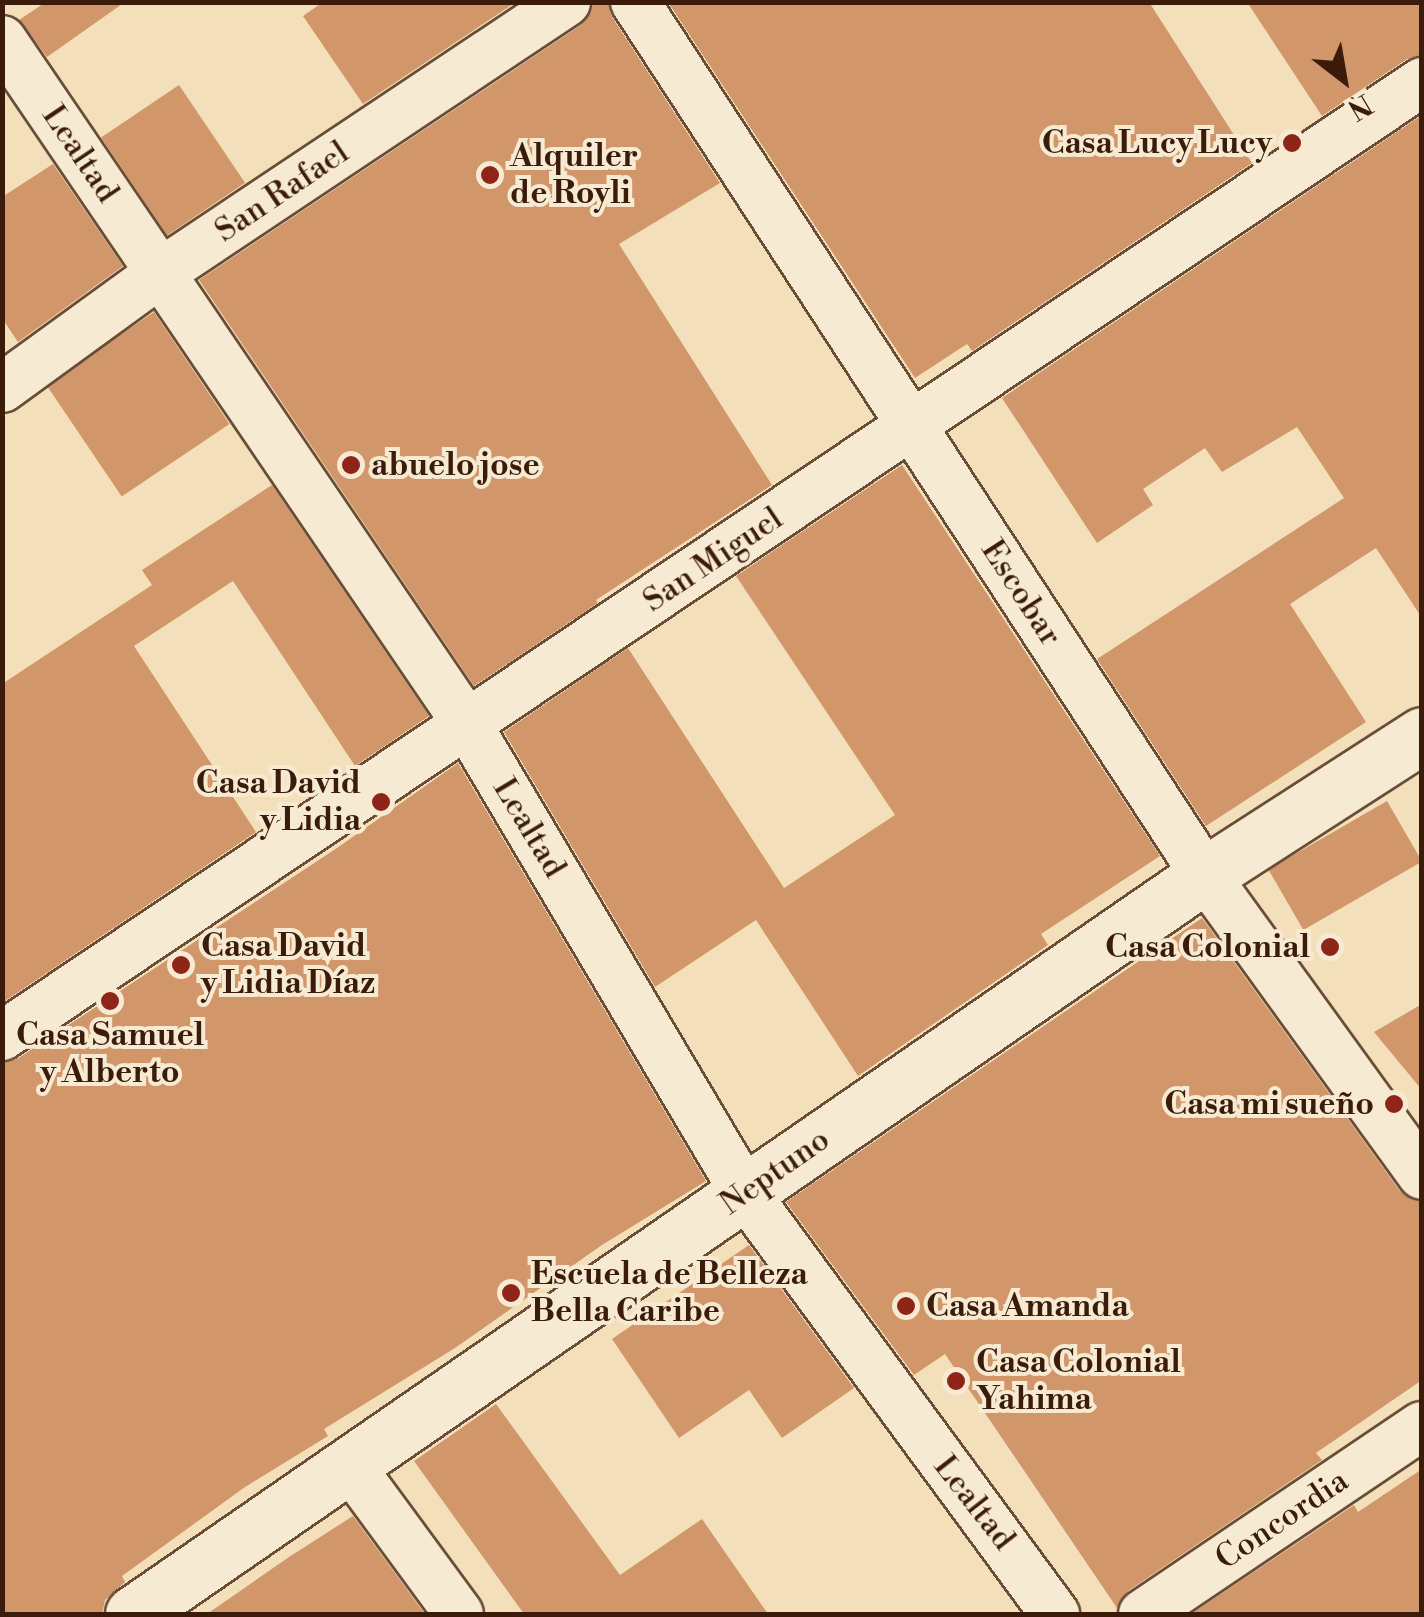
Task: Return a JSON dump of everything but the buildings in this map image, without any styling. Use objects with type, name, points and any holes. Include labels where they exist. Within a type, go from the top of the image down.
[{"type":"street","name":"San Rafael","points":[[2,388],[160,273],[566,2]]},
{"type":"street","name":"Escobar","points":[[635,2],[1205,876],[1422,1175]]},
{"type":"street","name":"Lealtad","points":[[2,40],[467,724],[745,1193],[1056,1614]]},
{"type":"street","name":"San Miguel","points":[[2,1036],[913,428],[1422,82]]},
{"type":"street","name":"Neptuno","points":[[133,1614],[1205,876],[1422,735]]},
{"type":"street","name":"Concordia","points":[[1144,1614],[1422,1426]]},
{"type":"street","points":[[351,1467],[460,1614]]},
{"type":"place","name":"Casa Lucy Lucy","points":[[1292,143]]},
{"type":"place","name":"Alquiler de Royli","points":[[490,175]]},
{"type":"place","name":"abuelo jose","points":[[351,465]]},
{"type":"place","name":"Casa David y Lidia","points":[[381,802]]},
{"type":"place","name":"Casa Colonial","points":[[1330,947]]},
{"type":"place","name":"Casa David y Lidia Díaz","points":[[181,965]]},
{"type":"place","name":"Casa Samuel y Alberto","points":[[110,1001]]},
{"type":"place","name":"Casa mi sueño","points":[[1394,1104]]},
{"type":"place","name":"Escuela de Belleza Bella Caribe","points":[[511,1293]]},
{"type":"place","name":"Casa Amanda","points":[[906,1306]]},
{"type":"place","name":"Casa Colonial Yahima","points":[[956,1381]]}]
